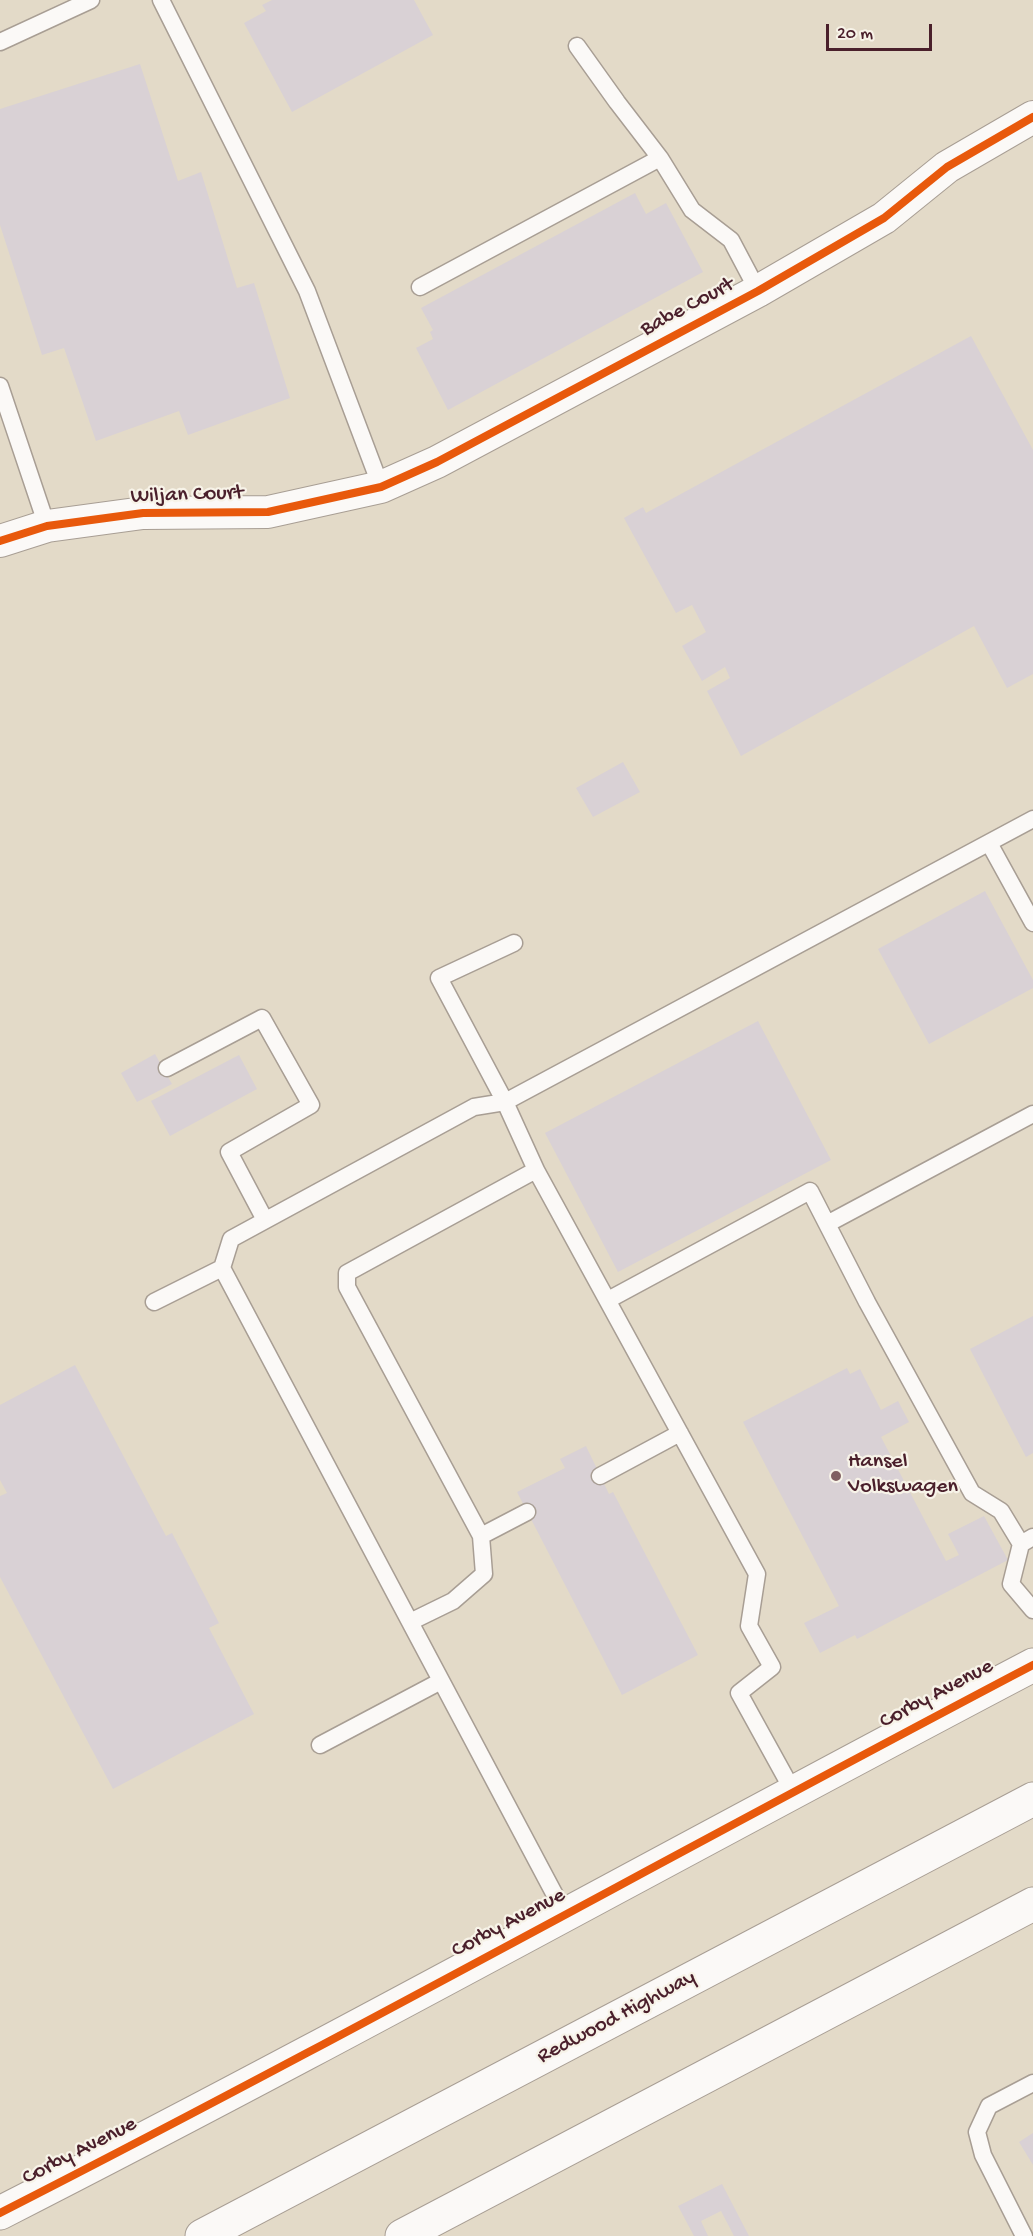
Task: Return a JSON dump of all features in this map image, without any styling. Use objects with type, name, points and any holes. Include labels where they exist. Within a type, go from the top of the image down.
[{"type":"main road","name":"Corby Avenue","points":[[0,2213],[149,2137],[793,1791],[1033,1665]]},
{"type":"main road","name":"Redwood Highway","points":[[202,2236],[1033,1799]]},
{"type":"main road","points":[[402,2236],[1033,1904]]},
{"type":"street","name":"Babe Court","points":[[342,497],[381,487],[458,452],[758,291],[884,219],[947,167],[1033,117]]},
{"type":"street","name":"Wiljan Court","points":[[0,542],[47,526],[142,513],[268,512],[342,497]]},
{"type":"lane","points":[[0,42],[91,0]]},
{"type":"lane","points":[[161,0],[307,291],[381,487]]},
{"type":"lane","points":[[577,46],[660,158],[692,210],[731,240],[758,291]]},
{"type":"lane","points":[[420,287],[660,158]]},
{"type":"lane","points":[[0,386],[47,526]]},
{"type":"lane","points":[[565,1914],[222,1268],[231,1239],[474,1107],[505,1102],[1033,819]]},
{"type":"lane","points":[[990,843],[1033,923]]},
{"type":"lane","points":[[514,943],[439,978],[505,1102],[536,1170],[757,1574],[749,1626],[772,1667],[739,1693],[793,1791]]},
{"type":"lane","points":[[167,1068],[262,1017],[311,1106],[229,1152],[265,1220]]},
{"type":"lane","points":[[827,1224],[1033,1114]]},
{"type":"lane","points":[[410,1622],[453,1601],[484,1574],[481,1536],[347,1287],[347,1273],[536,1170]]},
{"type":"lane","points":[[608,1300],[810,1191],[867,1302],[972,1493],[1001,1510],[1027,1541],[1011,1584],[1033,1610]]},
{"type":"lane","points":[[154,1302],[222,1268]]},
{"type":"lane","points":[[600,1476],[680,1433]]},
{"type":"lane","points":[[481,1536],[527,1512]]},
{"type":"lane","points":[[320,1745],[441,1681]]},
{"type":"lane","points":[[1024,2236],[983,2155],[976,2132],[989,2106],[1033,2083]]},
{"type":"building","points":[[272,0],[414,0],[433,35],[292,112],[244,23],[266,11],[262,5]]},
{"type":"building","points":[[140,64],[178,181],[201,172],[237,288],[254,283],[290,398],[188,435],[179,411],[96,441],[64,348],[42,355],[0,225],[0,109]]},
{"type":"building","points":[[635,193],[646,214],[666,203],[703,272],[448,410],[416,348],[433,339],[430,332],[433,330],[421,308]]},
{"type":"building","points":[[971,336],[1033,450],[1033,674],[1007,688],[974,626],[741,756],[707,691],[730,678],[725,667],[702,681],[682,646],[706,632],[692,605],[676,613],[624,518],[643,507],[646,513]]},
{"type":"building","points":[[623,762],[640,792],[593,817],[576,788]]},
{"type":"building","points":[[985,891],[1033,980],[1033,988],[929,1044],[878,949]]},
{"type":"building","points":[[758,1021],[831,1160],[618,1272],[545,1133]]},
{"type":"building","points":[[155,1054],[172,1084],[137,1102],[121,1073]]},
{"type":"building","points":[[239,1055],[257,1089],[170,1136],[151,1101]]},
{"type":"building","points":[[1033,1316],[1033,1453],[1026,1457],[970,1349]]},
{"type":"building","points":[[75,1365],[166,1536],[172,1533],[219,1623],[209,1628],[254,1714],[113,1789],[0,1577],[0,1496],[7,1493],[0,1480],[0,1405]]},
{"type":"building","name":"Hansel Volkswagen","points":[[847,1368],[850,1374],[860,1369],[881,1410],[898,1401],[909,1422],[881,1437],[946,1561],[959,1555],[948,1534],[984,1516],[1008,1560],[857,1639],[855,1635],[820,1653],[804,1623],[839,1606],[743,1422]]},
{"type":"building","points":[[586,1446],[609,1494],[613,1492],[698,1655],[622,1695],[517,1492],[565,1468],[560,1459]]},
{"type":"building","points":[[1033,2133],[1033,2165],[1019,2142]]},
{"type":"building","points":[[722,2184],[749,2236],[734,2236],[721,2211],[701,2221],[708,2236],[694,2236],[678,2206]]},
{"type":"cycle path","points":[[0,541],[47,526],[143,513],[268,512],[381,487],[437,462],[758,291],[884,218],[947,167],[1033,117]]},
{"type":"cycle path","points":[[0,2213],[388,2010],[1033,1665]]},
{"type":"place","name":"Hansel Volkswagen","points":[[836,1476]]}]
